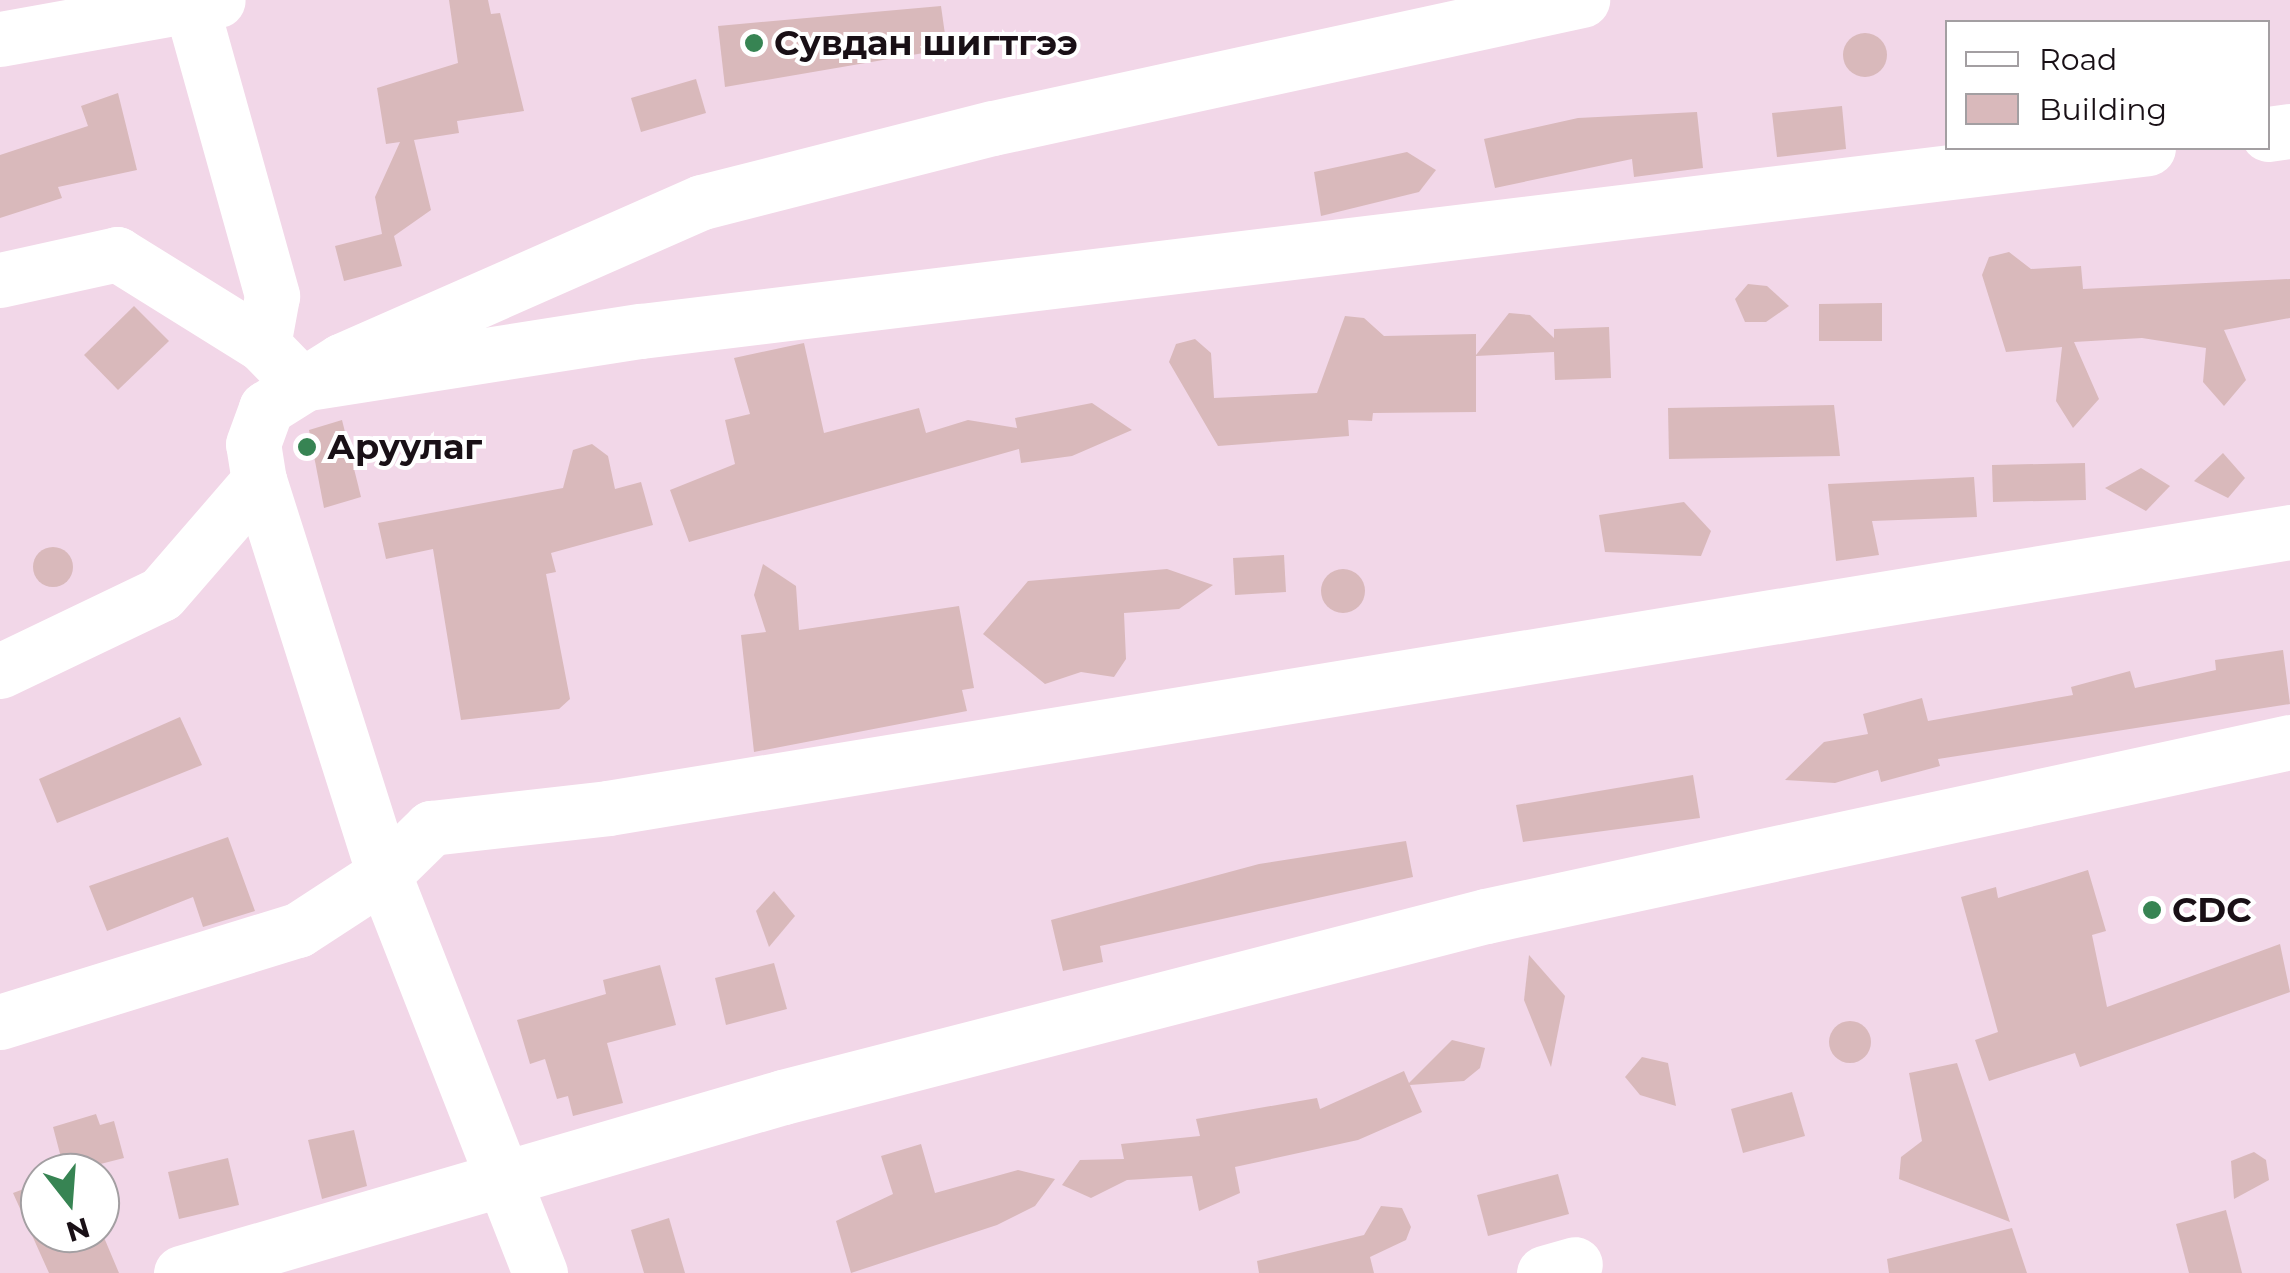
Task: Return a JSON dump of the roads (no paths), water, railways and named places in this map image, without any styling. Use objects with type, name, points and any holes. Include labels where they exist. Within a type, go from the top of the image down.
[{"type":"street","points":[[540,1273],[384,874],[259,481],[253,444],[266,408],[301,384],[702,202],[993,128],[1582,0]]},
{"type":"street","points":[[0,38],[205,2],[272,296],[263,345]]},
{"type":"street","points":[[301,384],[641,331],[2132,150]]},
{"type":"street","points":[[0,280],[117,254],[263,345],[301,384]]},
{"type":"street","points":[[0,671],[161,594],[259,481]]},
{"type":"street","points":[[0,1022],[298,930],[384,874],[430,828],[608,808],[2290,532]]},
{"type":"street","points":[[181,1273],[783,1097],[1486,916],[2290,742]]},
{"type":"place","name":"Сувдан шигтгээ","points":[[754,43]]},
{"type":"place","name":"Аруулаг","points":[[307,447]]},
{"type":"place","name":"CDC","points":[[2152,910]]}]
